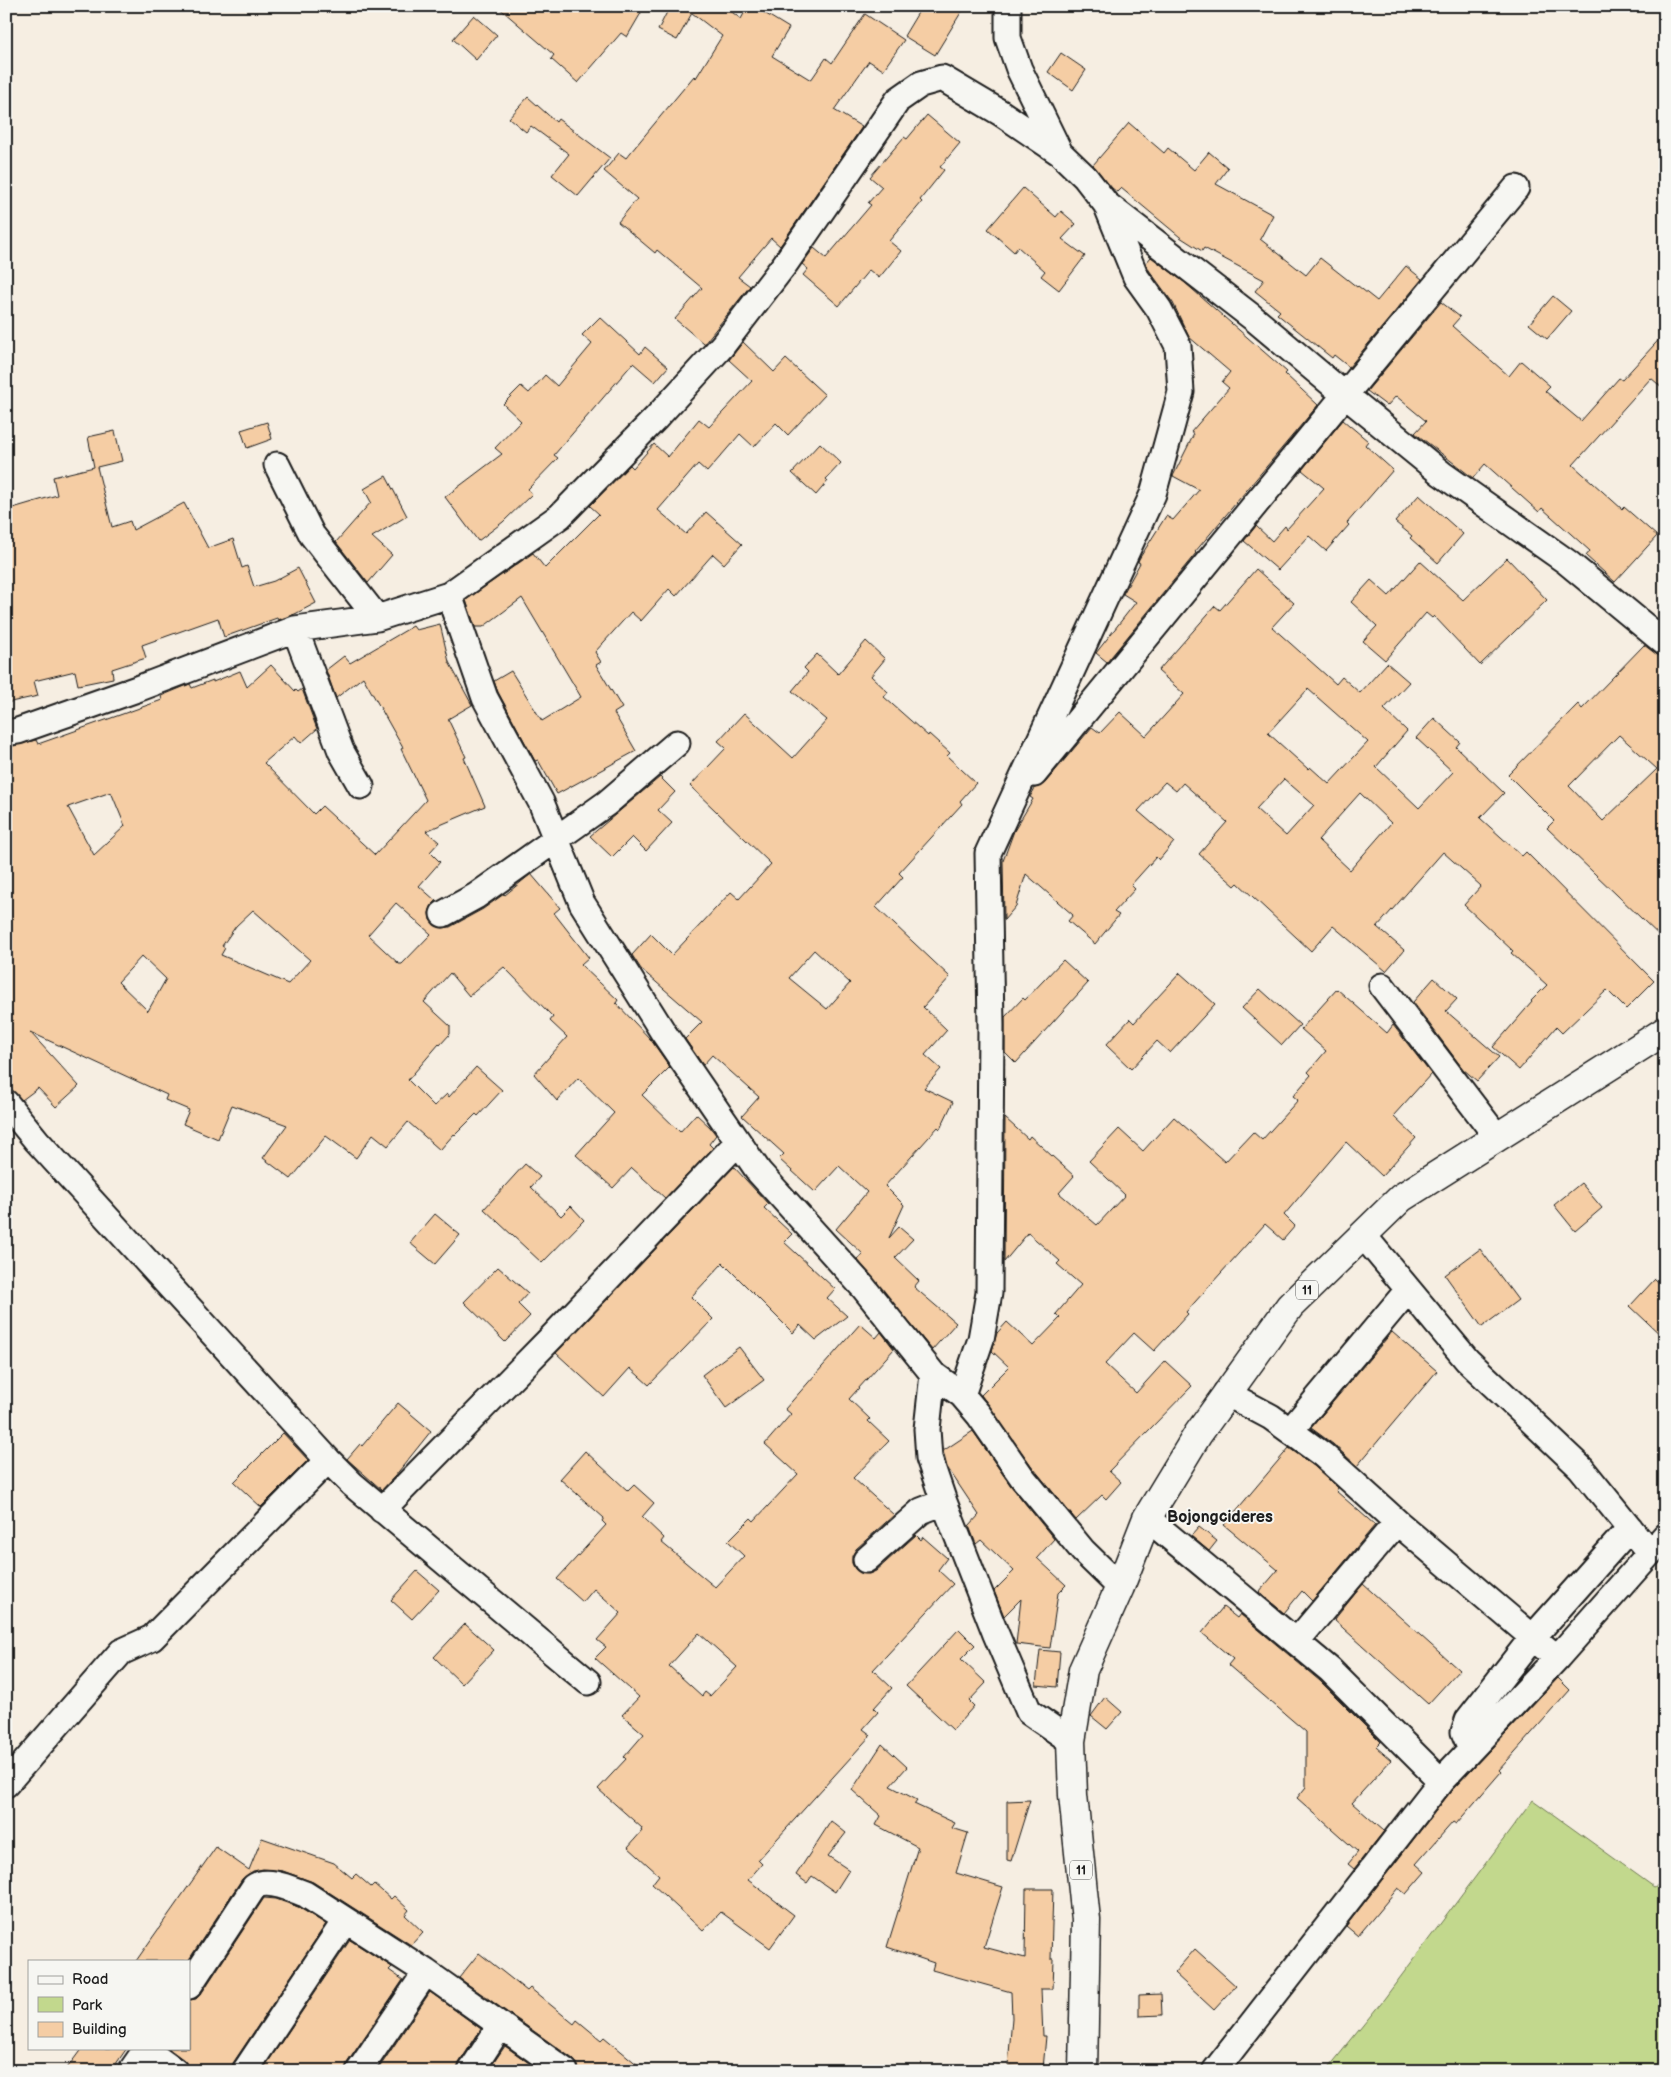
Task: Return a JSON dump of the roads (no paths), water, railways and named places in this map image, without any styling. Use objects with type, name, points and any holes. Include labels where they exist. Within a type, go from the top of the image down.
[{"type":"highway","name":"11","points":[[1083,2071],[1086,1920],[1073,1795],[1071,1741],[1083,1670],[1120,1588],[1147,1518],[1198,1434],[1290,1306],[1401,1198],[1665,1031]]},
{"type":"street","points":[[1008,6],[1008,38],[1019,69],[1060,153]]},
{"type":"street","points":[[6,733],[18,731],[137,689],[294,629],[377,618],[450,595],[560,516],[656,418],[722,346],[785,264],[898,100],[921,84],[942,78],[1001,113],[1060,153],[1085,177],[1106,204],[1252,317],[1442,474],[1567,562],[1665,643]]},
{"type":"street","points":[[1011,802],[1516,188]]},
{"type":"street","points":[[962,1394],[981,1339],[989,1293],[991,1025],[988,853],[1153,494],[1181,392],[1178,346],[1159,309],[1136,277],[1106,204]]},
{"type":"street","points":[[277,465],[312,535],[377,618]]},
{"type":"street","points":[[450,595],[484,698],[541,802],[582,903],[663,1032],[759,1172],[863,1287],[933,1374],[962,1394],[1022,1477],[1083,1551],[1120,1588]]},
{"type":"street","points":[[294,629],[341,752],[361,786]]},
{"type":"street","points":[[443,914],[476,896],[607,803],[677,743]]},
{"type":"street","points":[[1382,986],[1497,1137]]},
{"type":"street","points":[[6,1103],[37,1141],[328,1460],[382,1510],[588,1682]]},
{"type":"street","points":[[382,1510],[552,1337],[738,1142]]},
{"type":"street","points":[[1215,2071],[1441,1781],[1557,1658],[1657,1544],[1630,1528],[1581,1468],[1466,1360],[1363,1235]]},
{"type":"street","points":[[1290,1431],[1408,1290]]},
{"type":"street","points":[[933,1374],[927,1429],[929,1458],[944,1502],[995,1632],[1029,1712],[1071,1741]]},
{"type":"street","points":[[1226,1393],[1270,1417],[1323,1455],[1397,1522],[1557,1658]]},
{"type":"street","points":[[6,1784],[121,1652],[152,1638],[328,1460]]},
{"type":"street","points":[[866,1560],[921,1511],[944,1502]]},
{"type":"street","points":[[1147,1518],[1330,1670],[1441,1781]]},
{"type":"street","points":[[1296,1642],[1397,1522]]},
{"type":"street","points":[[1471,1749],[1464,1732],[1468,1720],[1533,1637],[1630,1528]]},
{"type":"street","points":[[190,1985],[258,1884],[284,1886],[305,1894],[426,1972],[565,2071]]},
{"type":"street","points":[[244,2071],[345,1921]]},
{"type":"street","points":[[359,2071],[426,1972]]},
{"type":"street","points":[[471,2071],[501,2025]]},
{"type":"street","points":[[131,2071],[145,2050]]},
{"type":"street","points":[[147,2050],[175,2071]]},
{"type":"district","name":"Bojongcideres","points":[[1220,1517]]}]
